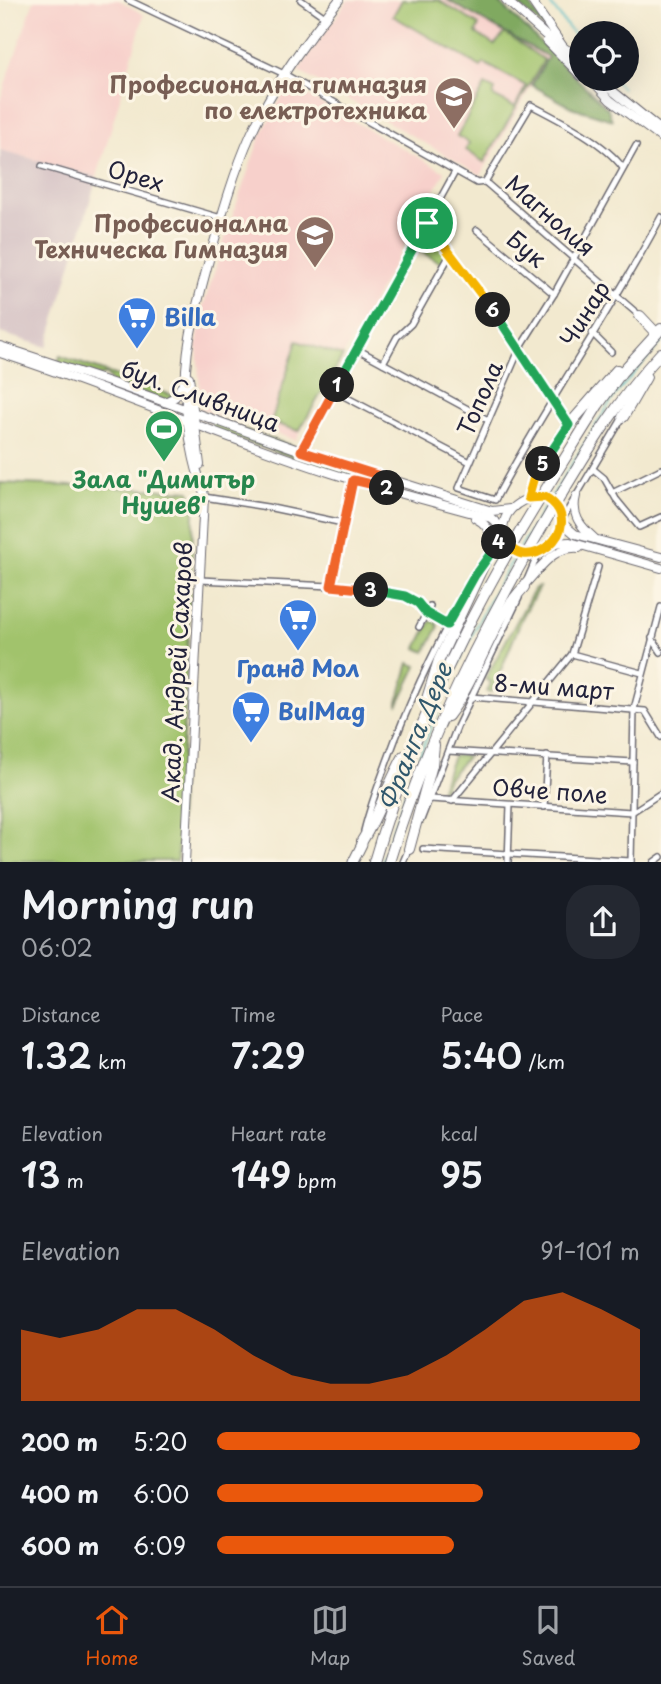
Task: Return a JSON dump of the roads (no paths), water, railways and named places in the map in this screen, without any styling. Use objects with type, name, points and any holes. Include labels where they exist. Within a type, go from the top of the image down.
[{"type":"highway","points":[[640,316],[656,333]]},
{"type":"highway","points":[[569,425],[603,384],[656,333]]},
{"type":"highway","points":[[374,862],[419,729],[459,642],[507,555],[598,405],[621,373],[656,333]]},
{"type":"highway","points":[[623,417],[661,353]]},
{"type":"highway","points":[[389,862],[436,732],[481,635],[600,432],[632,387],[661,353]]},
{"type":"highway","points":[[362,842],[390,780],[419,729],[435,670],[485,563]]},
{"type":"highway","points":[[409,849],[432,765],[436,732],[461,698],[506,607],[525,585]]},
{"type":"main road","name":"Акад. Андрей Сахаров","points":[[185,862],[204,498],[199,454],[185,381],[187,353],[220,218],[251,134],[284,74],[339,0]]},
{"type":"main road","points":[[506,0],[569,62]]},
{"type":"main road","points":[[533,0],[569,54]]},
{"type":"main road","points":[[533,0],[569,46]]},
{"type":"main road","points":[[531,23],[569,52]]},
{"type":"main road","points":[[599,91],[661,138]]},
{"type":"main road","points":[[602,91],[610,100]]},
{"type":"main road","points":[[613,91],[658,127]]},
{"type":"main road","name":"бул. Сливница","points":[[0,346],[491,518],[504,534]]},
{"type":"main road","name":"бул. Сливница","points":[[0,353],[353,480],[391,485],[492,511],[510,509]]},
{"type":"main road","name":"Акад. Андрей Сахаров","points":[[187,353],[189,411]]},
{"type":"main road","points":[[165,402],[175,397],[185,381]]},
{"type":"main road","name":"Акад. Андрей Сахаров","points":[[192,424],[196,473],[202,485]]},
{"type":"main road","points":[[199,454],[204,437],[218,433]]},
{"type":"main road","points":[[576,496],[573,508],[576,516],[598,546]]},
{"type":"main road","points":[[530,497],[545,497],[559,510],[562,522],[558,535],[536,553],[516,552],[504,534],[504,519],[510,509],[530,497]]},
{"type":"main road","points":[[457,508],[481,520],[490,531],[492,545],[485,563]]},
{"type":"main road","points":[[562,522],[575,534],[598,546],[661,568]]},
{"type":"main road","points":[[551,543],[566,541],[661,557]]},
{"type":"main road","points":[[525,585],[561,549],[598,546]]},
{"type":"main road","points":[[354,862],[362,842]]},
{"type":"street","name":"Магнолия","points":[[128,0],[284,74],[455,172],[477,183],[485,182],[640,316]]},
{"type":"street","points":[[301,0],[325,17]]},
{"type":"street","points":[[485,182],[531,105],[602,147],[615,157],[623,168]]},
{"type":"street","name":"Топола","points":[[495,500],[460,488],[470,462],[520,348],[554,294],[636,146]]},
{"type":"street","name":"Орех","points":[[42,166],[220,218]]},
{"type":"street","points":[[301,451],[455,172]]},
{"type":"street","name":"Чинар","points":[[495,500],[552,398],[661,217]]},
{"type":"street","points":[[427,223],[520,348],[569,425],[536,473],[530,497]]},
{"type":"street","name":"Бук","points":[[477,230],[554,294]]},
{"type":"street","points":[[383,363],[397,337],[411,324],[451,253]]},
{"type":"street","points":[[592,333],[611,352]]},
{"type":"street","points":[[357,349],[488,420]]},
{"type":"street","points":[[334,391],[470,462]]},
{"type":"street","points":[[562,522],[623,417]]},
{"type":"street","points":[[593,469],[604,478],[612,493],[639,527],[661,517]]},
{"type":"street","points":[[612,493],[661,469]]},
{"type":"street","points":[[331,586],[353,480]]},
{"type":"street","points":[[204,498],[267,507],[344,523]]},
{"type":"street","points":[[359,862],[370,806],[426,666],[475,575],[504,534]]},
{"type":"street","points":[[403,862],[471,697],[525,585],[536,553]]},
{"type":"street","points":[[452,801],[572,654],[598,567]]},
{"type":"street","points":[[200,580],[331,586],[390,592],[418,603],[426,613],[447,625]]},
{"type":"street","points":[[419,627],[430,606]]},
{"type":"street","points":[[423,849],[508,858],[631,861],[634,709],[661,607]]},
{"type":"street","points":[[652,638],[661,653]]},
{"type":"street","points":[[572,654],[642,673]]},
{"type":"street","name":"8-ми март","points":[[471,697],[634,709]]},
{"type":"street","points":[[634,709],[645,711],[661,737]]},
{"type":"street","points":[[448,751],[633,762]]},
{"type":"street","points":[[544,807],[547,756]]},
{"type":"street","name":"Овче поле","points":[[430,799],[632,812],[661,793]]},
{"type":"street","points":[[508,858],[510,805]]},
{"type":"street","points":[[654,862],[661,857]]},
{"type":"waterway","points":[[547,0],[569,28]]},
{"type":"waterway","name":"Франга Дере","points":[[551,498],[615,395],[661,342]]},
{"type":"waterway","name":"Франга Дере","points":[[520,548],[548,502]]},
{"type":"waterway","name":"Франга Дере","points":[[382,862],[440,705],[475,629],[515,556]]},
{"type":"place","name":"Професионална гимназия по електротехника","points":[[454,130]]},
{"type":"place","name":"Професионална Техническа Гимназия","points":[[315,269]]},
{"type":"place","name":"Billa","points":[[137,350]]},
{"type":"place","name":"Зала \"Димитър Нушев'","points":[[164,463]]},
{"type":"place","name":"Гранд Мол","points":[[298,652]]},
{"type":"place","name":"BulMag","points":[[251,744]]}]
